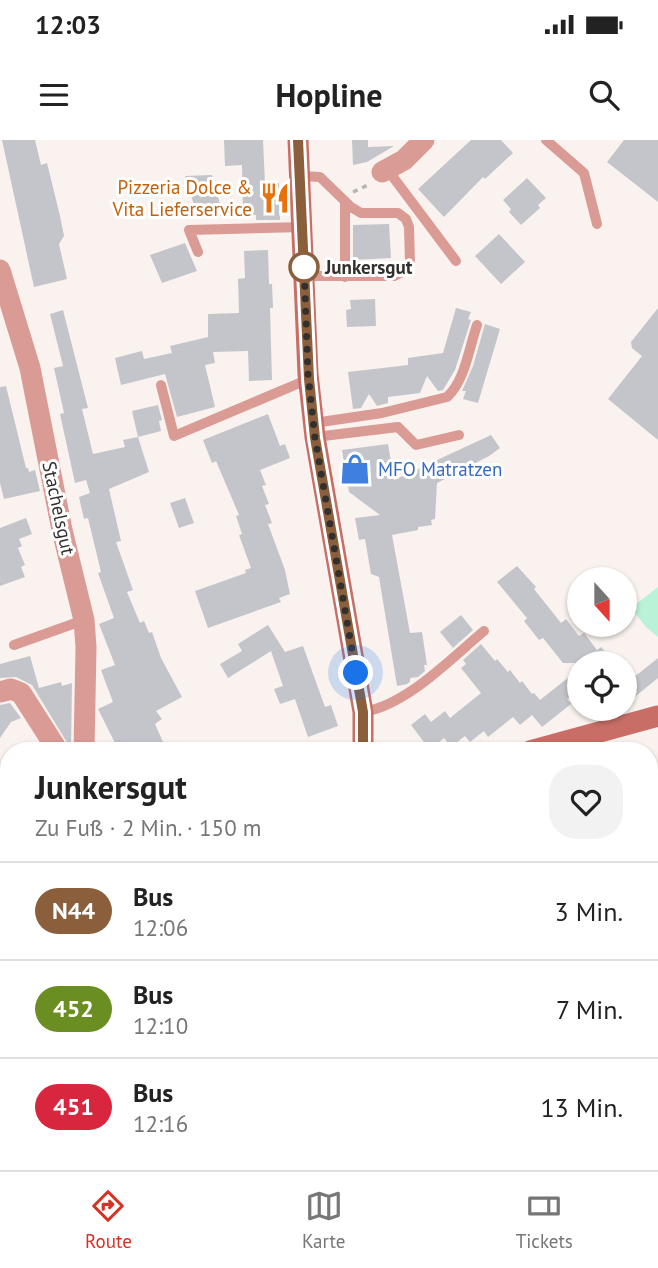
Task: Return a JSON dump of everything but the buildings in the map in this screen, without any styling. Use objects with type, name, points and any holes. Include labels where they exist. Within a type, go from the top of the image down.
[{"type":"main road","points":[[298,140],[309,379],[315,430],[363,712],[363,742]]},
{"type":"main road","points":[[563,742],[658,716]]},
{"type":"street","points":[[385,171],[404,160],[424,140]]},
{"type":"street","name":"Stachelsgut","points":[[0,270],[30,368],[62,530],[84,620],[86,647],[83,742]]},
{"type":"street","points":[[0,692],[11,689],[21,693],[52,742]]},
{"type":"lane","points":[[546,140],[584,173],[597,224]]},
{"type":"lane","points":[[385,171],[456,261]]},
{"type":"lane","points":[[301,176],[320,177],[361,213],[398,213],[406,219],[409,227],[410,263],[394,276],[304,276]]},
{"type":"lane","points":[[343,199],[345,277]]},
{"type":"lane","points":[[198,252],[189,230],[302,227]]},
{"type":"lane","points":[[315,430],[447,397],[454,392],[459,381],[477,325]]},
{"type":"lane","points":[[161,385],[174,436],[309,379]]},
{"type":"lane","points":[[315,430],[398,427],[416,445],[459,435]]},
{"type":"lane","points":[[14,645],[84,620]]},
{"type":"lane","points":[[363,712],[380,709],[415,688],[484,631]]},
{"type":"path","points":[[343,199],[382,178],[385,171]]},
{"type":"green space","points":[[658,587],[658,637],[637,616],[637,603]]},
{"type":"bus line","name":"N44","points":[[298,140],[302,182],[308,374],[315,438],[363,712],[363,742]]},
{"type":"place","name":"Pizzeria Dolce & Vita Lieferservice","points":[[275,198]]},
{"type":"place","name":"Junkersgut","points":[[304,267]]},
{"type":"place","name":"MFO Matratzen","points":[[355,469]]},
{"type":"route","points":[[304,267],[304,264],[308,374],[315,438],[356,673]]}]
